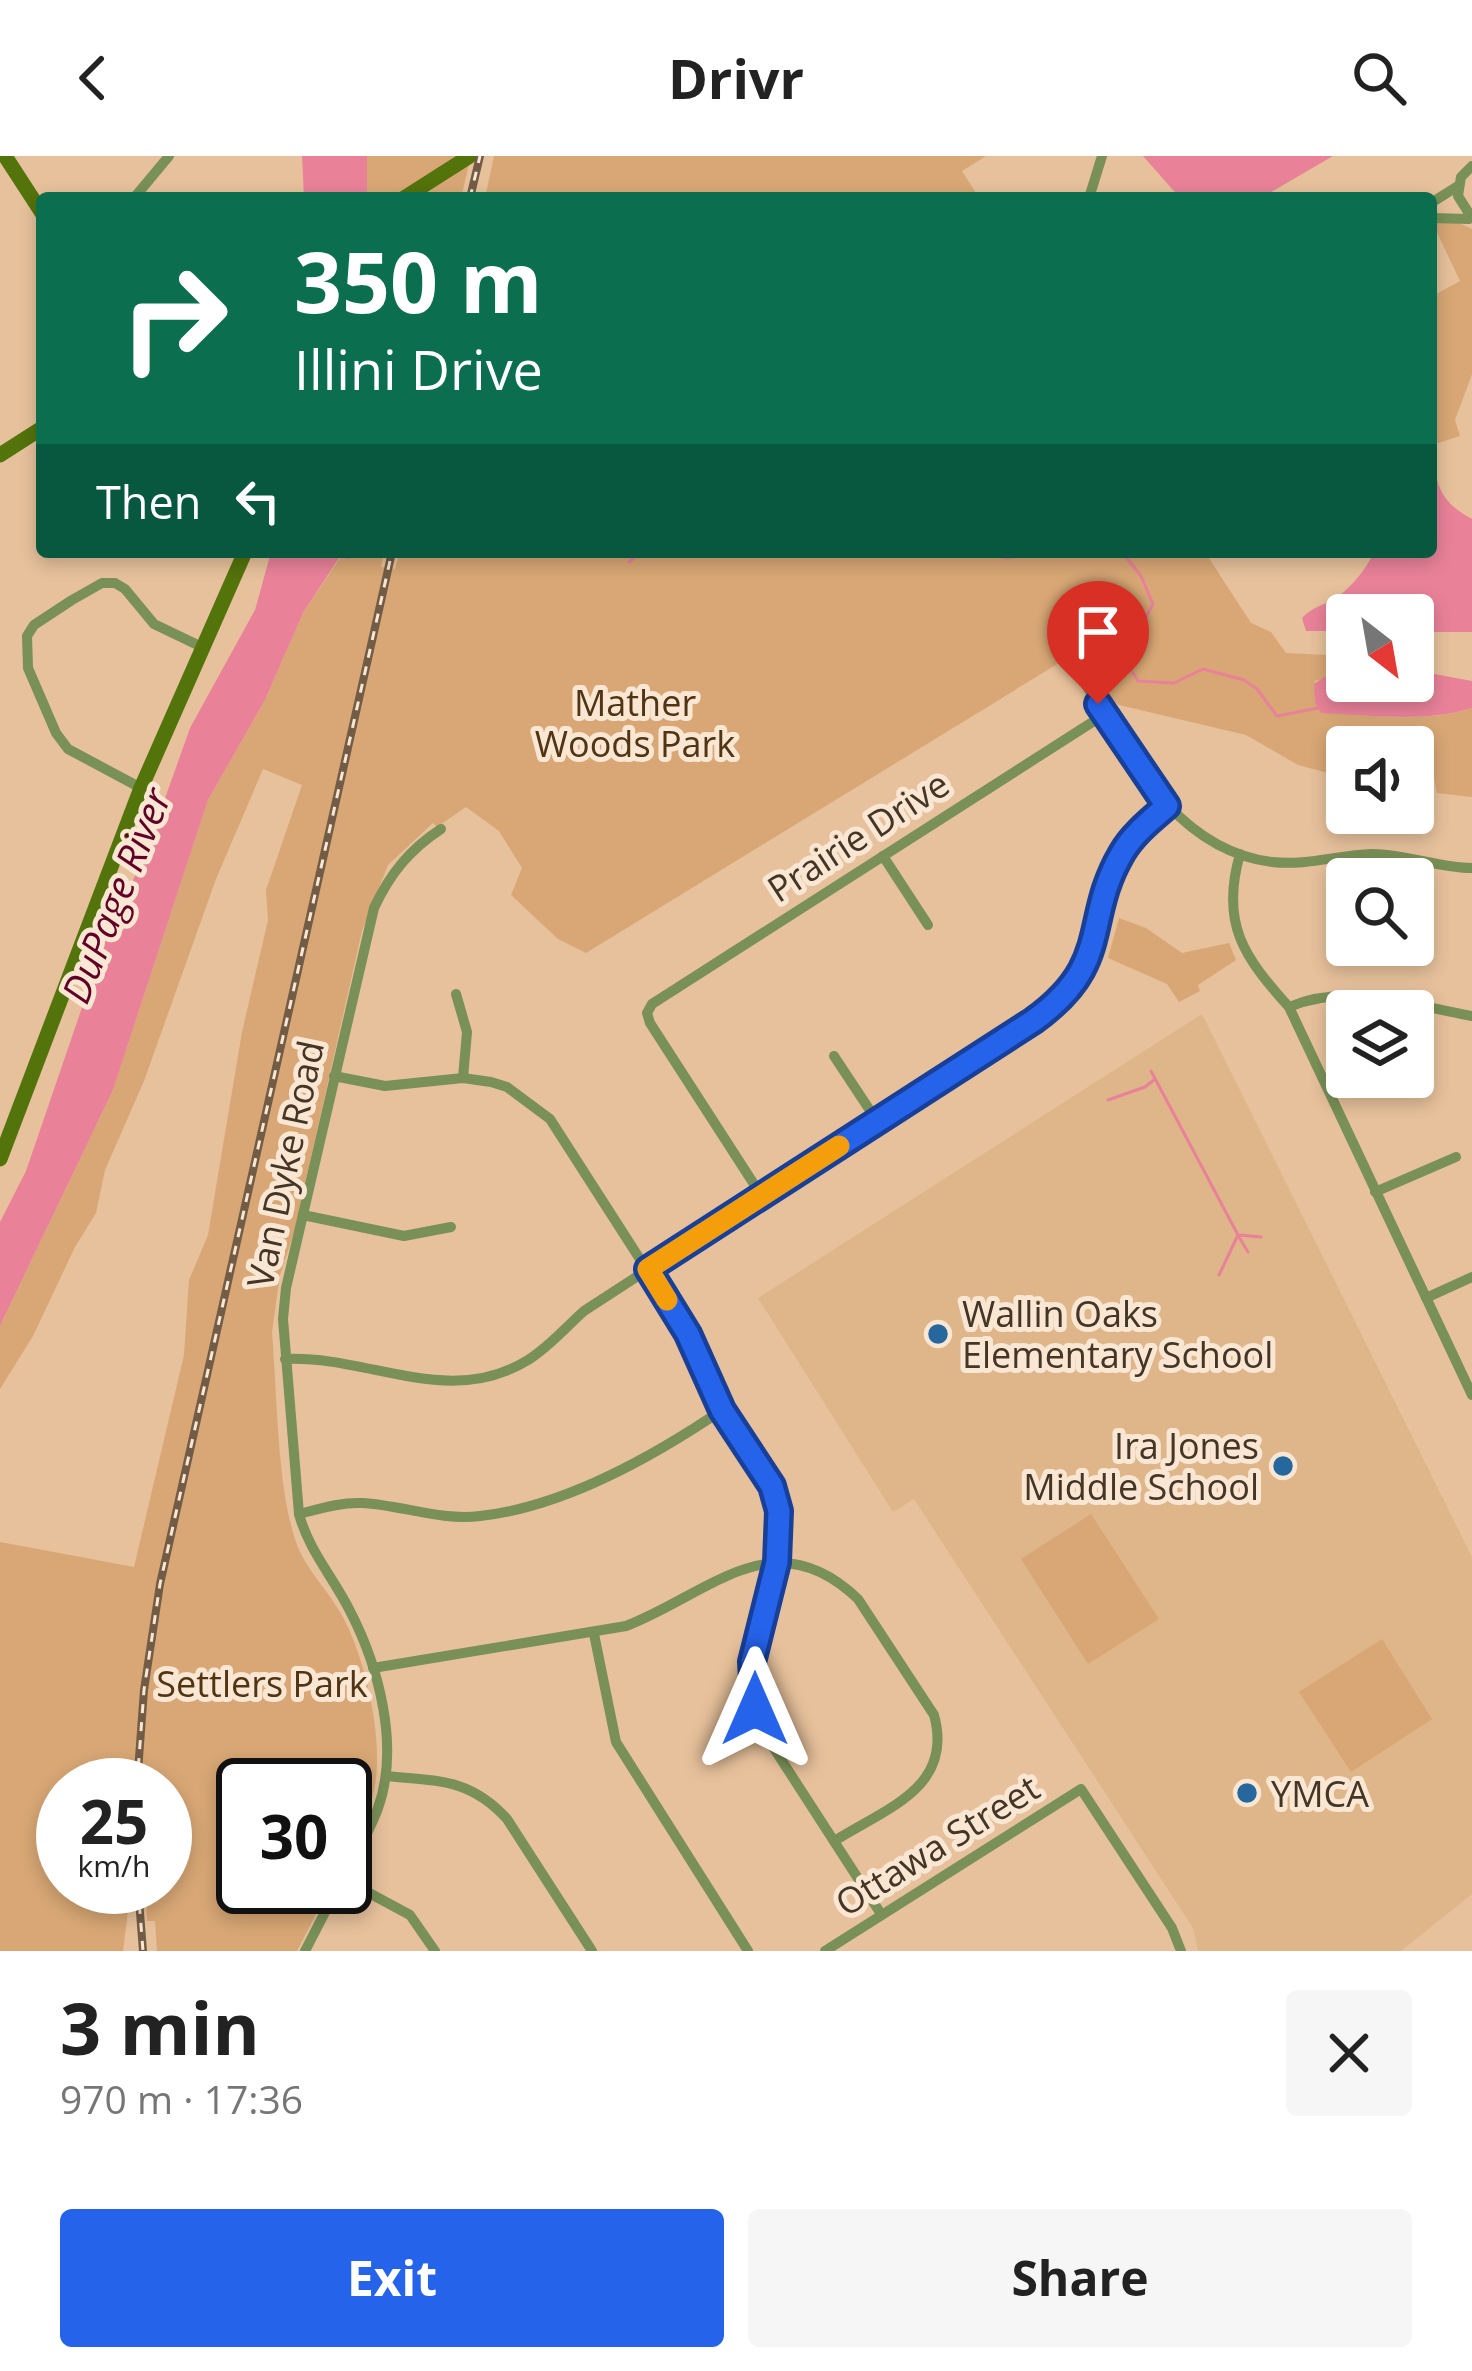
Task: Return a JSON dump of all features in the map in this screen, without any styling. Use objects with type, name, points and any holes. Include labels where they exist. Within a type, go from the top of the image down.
[{"type":"street","points":[[5,156],[36,203]]},
{"type":"street","points":[[139,192],[169,156]]},
{"type":"street","points":[[414,192],[470,156]]},
{"type":"street","points":[[1091,192],[1102,156]]},
{"type":"street","points":[[1437,199],[1458,186],[1472,166]]},
{"type":"street","points":[[1458,186],[1461,206],[1472,218]]},
{"type":"street","points":[[1437,218],[1472,218]]},
{"type":"street","points":[[0,455],[36,432]]},
{"type":"street","points":[[0,1160],[141,788],[242,558]]},
{"type":"street","points":[[141,788],[68,749],[56,733],[28,668],[27,636],[34,625],[103,583],[125,589],[154,624],[204,648]]},
{"type":"street","points":[[1072,662],[1167,806],[1189,827],[1240,854],[1293,863],[1368,854],[1472,868]]},
{"type":"street","name":"Prairie Drive","points":[[761,1196],[647,1012],[652,1004],[1105,714]]},
{"type":"street","points":[[285,1359],[327,1359],[425,1382],[471,1381],[523,1363],[584,1311],[1033,1021],[1070,988],[1084,968],[1124,849],[1167,806]]},
{"type":"street","name":"Van Dyke Road","points":[[372,1821],[386,1776],[384,1724],[373,1668],[348,1607],[306,1538],[299,1514],[285,1359],[286,1288],[374,908],[397,867],[418,844],[441,829]]},
{"type":"street","points":[[1240,854],[1231,901],[1238,933],[1254,967],[1289,1007],[1472,1395]]},
{"type":"street","points":[[883,856],[928,926]]},
{"type":"street","points":[[456,994],[467,1032],[463,1078]]},
{"type":"street","points":[[1289,1007],[1315,997],[1348,994],[1472,1016]]},
{"type":"street","points":[[834,1056],[877,1121]]},
{"type":"street","points":[[334,1076],[385,1086],[463,1078],[507,1087],[550,1119],[648,1269],[688,1334],[722,1410],[772,1486],[779,1511],[777,1562],[752,1662],[755,1709],[766,1736],[881,1914]]},
{"type":"street","points":[[1375,1192],[1456,1157]]},
{"type":"street","points":[[303,1215],[404,1236],[451,1227]]},
{"type":"street","points":[[1426,1298],[1472,1277]]},
{"type":"street","points":[[299,1514],[356,1502],[450,1516],[515,1509],[632,1465],[722,1410]]},
{"type":"street","points":[[373,1668],[594,1634],[658,1614],[735,1570],[777,1562],[819,1570],[858,1599],[934,1714],[940,1736],[939,1754],[922,1784],[836,1840]]},
{"type":"street","points":[[594,1634],[616,1742],[748,1951]]},
{"type":"street","points":[[386,1776],[448,1782],[471,1788],[489,1800],[592,1951]]},
{"type":"street","name":"Ottawa Street","points":[[825,1951],[1081,1790],[1162,1911],[1181,1951]]},
{"type":"street","points":[[372,1893],[410,1915],[435,1951]]},
{"type":"street","points":[[305,1951],[324,1914]]},
{"type":"shaded area","points":[[302,156],[367,156],[367,192],[304,192]]},
{"type":"shaded area","points":[[1143,156],[1333,156],[1271,192],[1175,192]]},
{"type":"shaded area","points":[[1437,478],[1451,504],[1472,519],[1472,632],[1434,632],[1434,594],[1341,594],[1371,558],[1437,558]]},
{"type":"shaded area","points":[[269,558],[339,558],[303,613],[265,700],[208,800],[113,1090],[0,1326],[0,1222],[26,1171],[102,949],[147,849],[190,728],[255,610]]},
{"type":"shaded area","points":[[1326,603],[1326,631],[1306,631],[1302,618]]},
{"type":"shaded area","points":[[1434,674],[1472,681],[1472,708],[1417,717],[1321,713],[1314,684],[1324,677],[1326,702],[1434,702]]},
{"type":"shaded area","points":[[1202,1014],[1472,1557],[1472,1894],[1401,1951],[1198,1951],[1193,1928],[914,1499],[893,1512],[758,1298]]},
{"type":"green space","points":[[367,156],[471,156],[462,192],[367,192]]},
{"type":"green space","points":[[494,156],[986,156],[962,171],[975,192],[486,192]]},
{"type":"green space","points":[[1437,222],[1472,229],[1472,374],[1455,420],[1460,436],[1437,443],[1437,294],[1460,281],[1437,233]]},
{"type":"green space","points":[[340,558],[383,558],[381,567],[395,569],[398,558],[1209,558],[1251,623],[1271,632],[1286,653],[1326,655],[1326,678],[1315,681],[1315,702],[1393,717],[1436,716],[1472,708],[1472,797],[1437,793],[1434,726],[1326,726],[1326,772],[1298,765],[1246,735],[1119,705],[1059,663],[586,953],[558,939],[511,895],[522,868],[499,831],[466,807],[437,827],[433,823],[388,865],[362,931],[294,1233],[280,1275],[272,1332],[281,1468],[290,1520],[305,1561],[334,1603],[357,1651],[375,1724],[377,1770],[372,1797],[372,1758],[216,1758],[216,1914],[316,1914],[297,1951],[157,1951],[155,1921],[147,1921],[147,1914],[192,1914],[192,1758],[36,1758],[36,1914],[128,1914],[123,1951],[0,1951],[0,1542],[134,1567],[184,1355],[189,1280],[208,1235],[242,1032],[268,920],[266,890],[302,785],[263,769],[216,879],[144,1081],[105,1170],[96,1213],[0,1389],[0,1326],[113,1090],[208,800],[265,700],[303,613]]},
{"type":"green space","points":[[1119,918],[1146,928],[1182,953],[1229,943],[1236,960],[1198,985],[1200,991],[1179,1002],[1167,984],[1108,958]]},
{"type":"green space","points":[[1091,1514],[1159,1619],[1088,1664],[1021,1559]]},
{"type":"green space","points":[[1382,1639],[1432,1719],[1351,1772],[1299,1692]]},
{"type":"waterway","points":[[629,562],[634,558]]},
{"type":"waterway","points":[[1127,558],[1153,604],[1137,633],[1130,668],[1138,681],[1174,683],[1203,669],[1244,680],[1277,716],[1318,708]]},
{"type":"waterway","points":[[1151,1071],[1238,1235],[1219,1275]]},
{"type":"waterway","points":[[1108,1100],[1155,1079]]},
{"type":"waterway","points":[[1239,1235],[1261,1237]]},
{"type":"waterway","points":[[1239,1237],[1248,1252]]},
{"type":"railway","points":[[471,192],[480,156]]},
{"type":"railway","points":[[139,1758],[160,1584],[391,558]]},
{"type":"railway","points":[[140,1914],[143,1951]]},
{"type":"slow traffic","points":[[667,1300],[648,1269],[839,1146]]},
{"type":"place","name":"Wallin Oaks Elementary School","points":[[938,1334]]},
{"type":"place","name":"Ira Jones Middle School","points":[[1283,1466]]},
{"type":"place","name":"YMCA","points":[[1247,1793]]},
{"type":"route","points":[[755,1709],[752,1662],[777,1562],[779,1511],[772,1486],[722,1410],[688,1334],[648,1269],[1033,1021],[1070,988],[1095,942],[1112,874],[1124,849],[1167,806],[1098,704]]},
{"type":"park label","name":"Mather Woods Park","points":[[635,722]]},
{"type":"park label","name":"Settlers Park","points":[[262,1683]]},
{"type":"water label","name":"DuPage River","points":[[115,895]]}]
